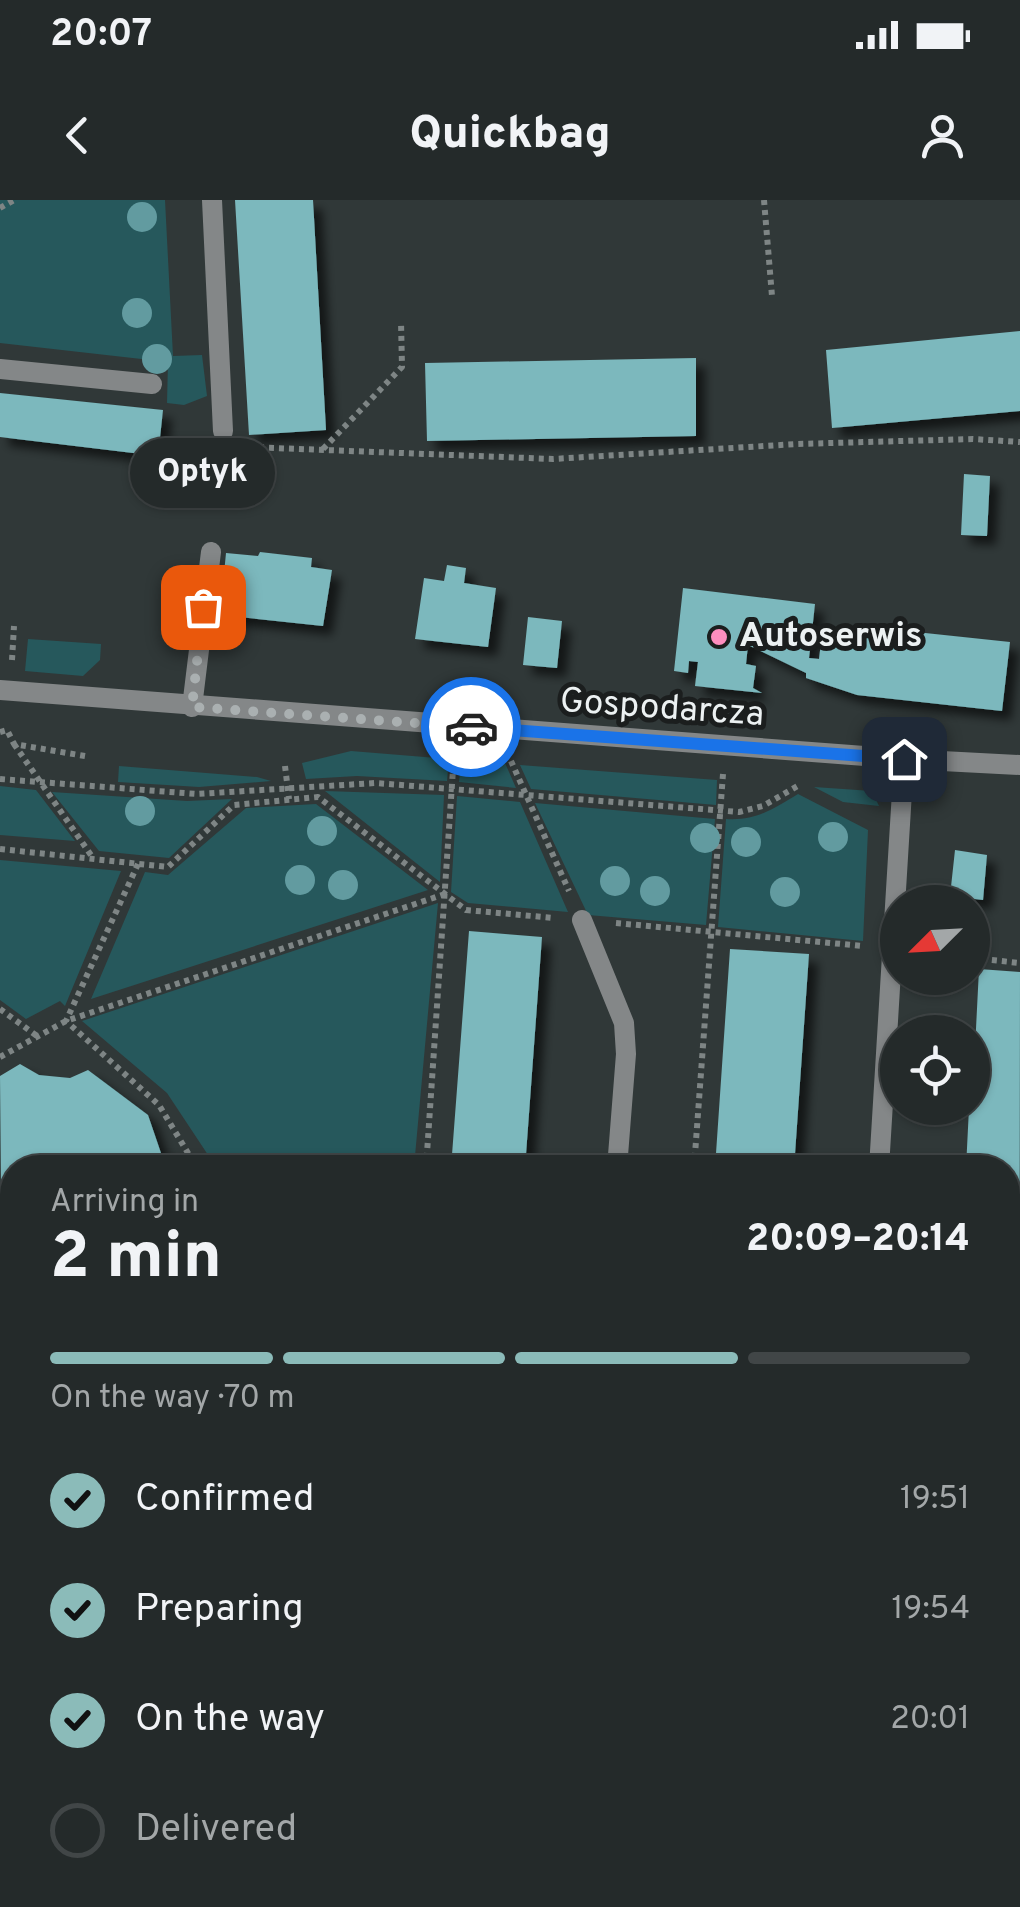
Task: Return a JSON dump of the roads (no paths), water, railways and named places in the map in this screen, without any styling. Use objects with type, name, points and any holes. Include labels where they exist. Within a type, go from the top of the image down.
[{"type":"street","points":[[212,200],[223,431]]},
{"type":"street","points":[[0,369],[152,384]]},
{"type":"street","points":[[192,707],[211,552]]},
{"type":"street","name":"Gospodarcza","points":[[0,690],[1020,765]]},
{"type":"street","points":[[881,1155],[904,759]]},
{"type":"street","points":[[582,920],[624,1023],[626,1054],[618,1155]]},
{"type":"place","name":"Optyk","points":[[203,607]]},
{"type":"place","name":"Autoserwis","points":[[719,637]]}]
